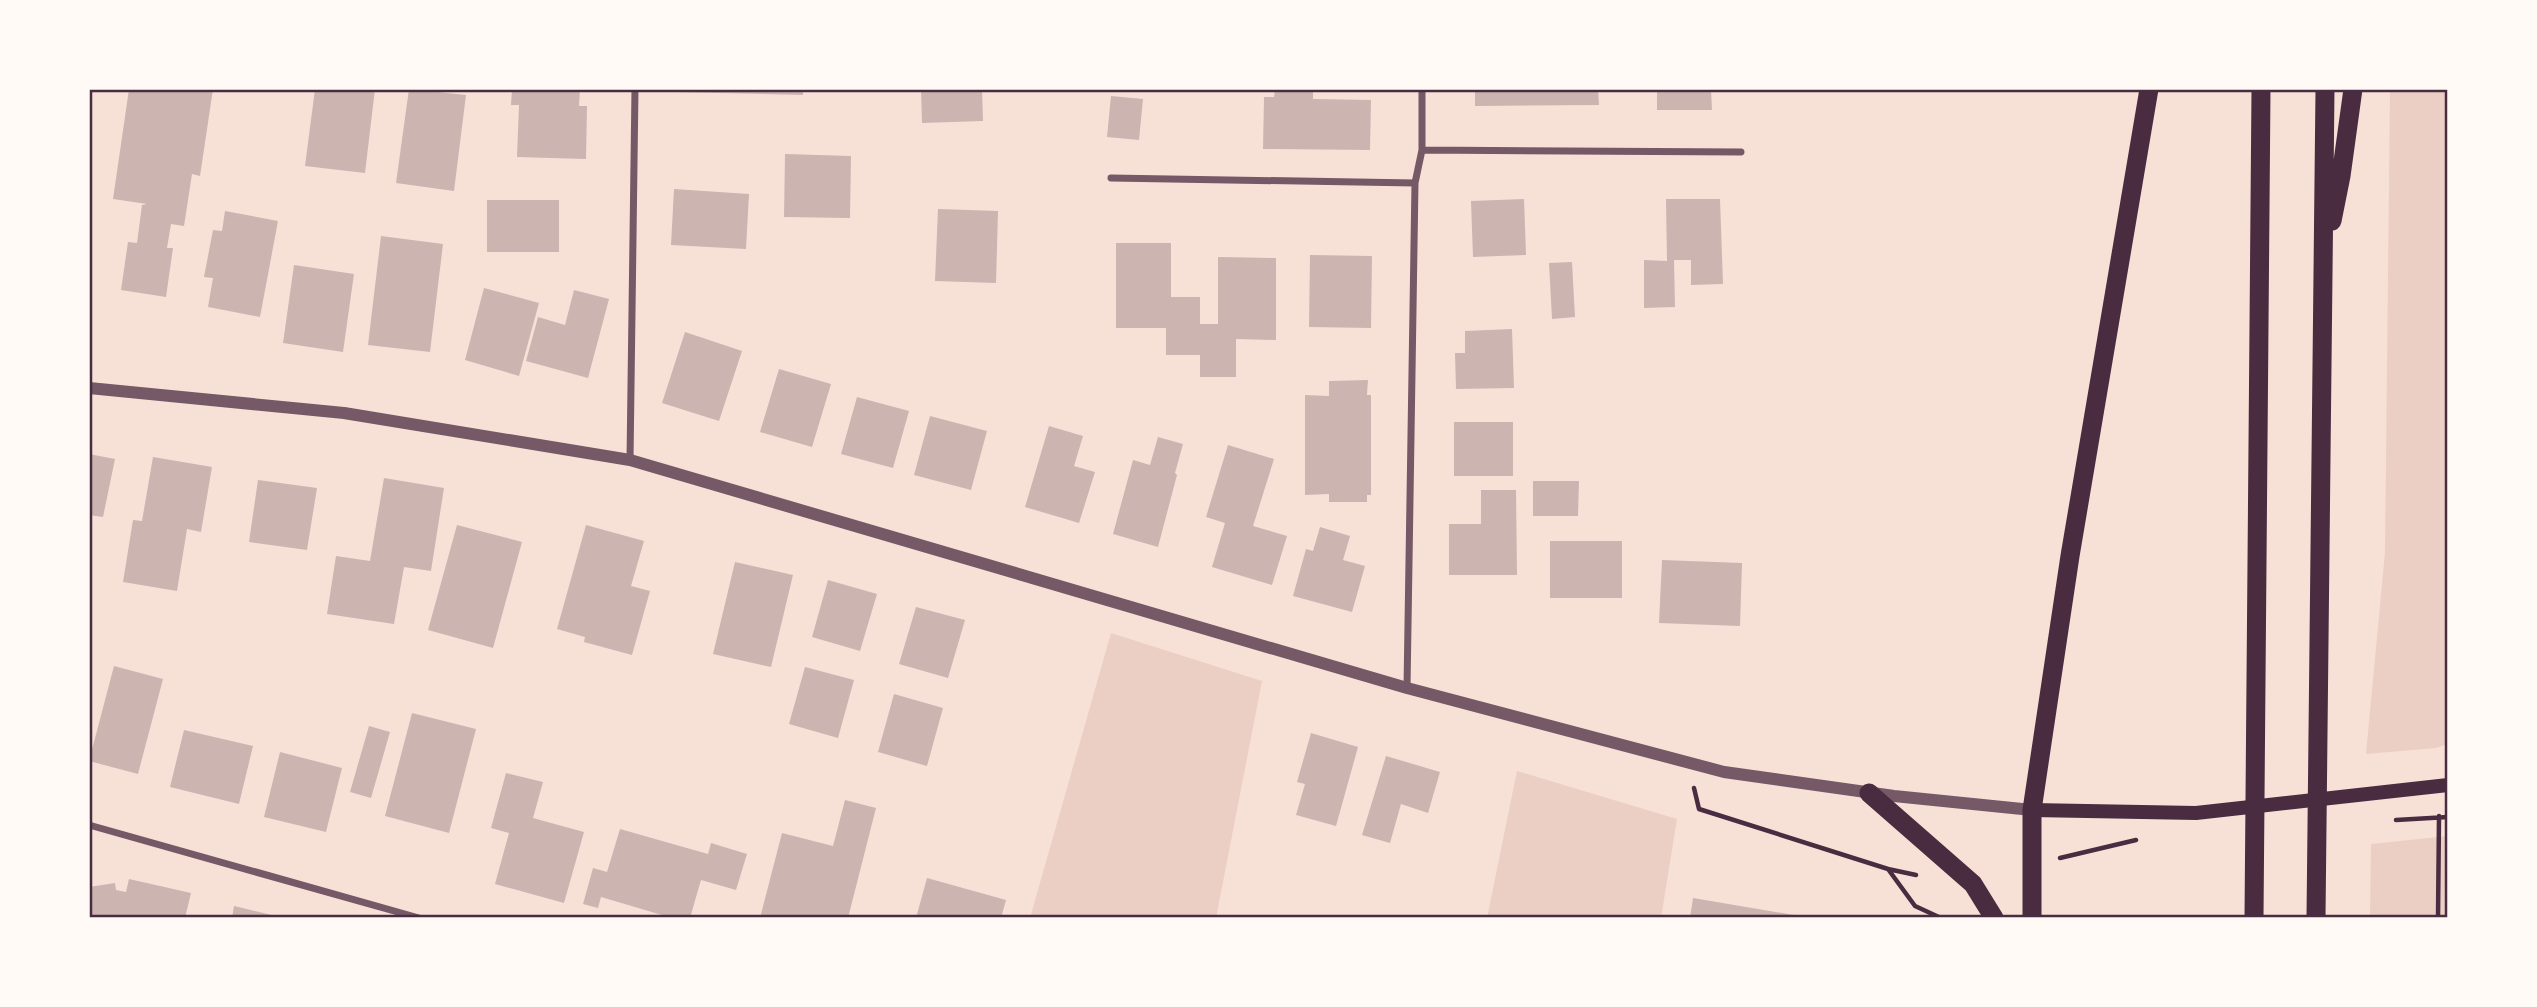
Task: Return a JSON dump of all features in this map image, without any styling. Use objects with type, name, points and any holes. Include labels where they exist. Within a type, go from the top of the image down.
[{"type":"highway","points":[[2032,918],[2032,810],[2070,556],[2149,89]]},
{"type":"highway","points":[[2253,918],[2261,89]]},
{"type":"highway","points":[[2316,918],[2325,89]]},
{"type":"highway","points":[[2323,263],[2341,176],[2353,89]]},
{"type":"highway","points":[[1869,793],[1973,884],[1994,918]]},
{"type":"main road","points":[[2032,810],[2196,814],[2443,786]]},
{"type":"street","points":[[630,460],[635,89]]},
{"type":"street","points":[[1407,688],[1415,183],[1422,150],[1422,89]]},
{"type":"street","points":[[1422,150],[1741,152]]},
{"type":"street","points":[[1111,178],[1415,183]]},
{"type":"street","points":[[89,388],[344,413],[630,460],[1407,688],[1724,772],[1869,793],[2032,810]]},
{"type":"street","points":[[89,825],[419,918]]},
{"type":"path","points":[[1688,762],[1699,809],[1888,869],[1922,876]]},
{"type":"path","points":[[2438,918],[2438,817],[2443,786]]},
{"type":"path","points":[[2386,821],[2448,817]]},
{"type":"path","points":[[2031,865],[2138,840]]},
{"type":"path","points":[[1888,869],[1915,906],[1941,918]]},
{"type":"shaded area","points":[[2390,89],[2448,89],[2448,744],[2436,748],[2366,754],[2385,552]]},
{"type":"shaded area","points":[[1111,633],[1262,681],[1216,918],[1030,918]]},
{"type":"shaded area","points":[[1517,771],[1677,819],[1661,918],[1487,918]]},
{"type":"shaded area","points":[[2448,836],[2448,918],[2370,918],[2371,844]]},
{"type":"building","points":[[129,89],[213,89],[200,176],[192,174],[184,226],[171,224],[167,248],[173,248],[166,297],[121,290],[128,242],[137,243],[142,205],[147,204],[113,199]]},
{"type":"building","points":[[315,89],[375,89],[365,173],[305,166]]},
{"type":"building","points":[[409,89],[466,95],[454,191],[396,183]]},
{"type":"building","points":[[512,89],[580,89],[579,106],[587,106],[586,159],[517,157],[519,105],[511,105]]},
{"type":"building","points":[[674,89],[803,89],[803,95],[673,92]]},
{"type":"building","points":[[921,89],[982,89],[983,121],[922,123]]},
{"type":"building","points":[[1275,89],[1313,89],[1313,99],[1371,100],[1370,150],[1263,149],[1264,97],[1274,97]]},
{"type":"building","points":[[1475,89],[1598,89],[1599,105],[1475,106]]},
{"type":"building","points":[[1657,89],[1711,89],[1712,110],[1657,110]]},
{"type":"building","points":[[1111,96],[1143,99],[1139,140],[1107,137]]},
{"type":"building","points":[[785,154],[851,156],[850,218],[784,217]]},
{"type":"building","points":[[674,189],[749,194],[746,249],[671,245]]},
{"type":"building","points":[[1524,199],[1526,255],[1473,257],[1471,201]]},
{"type":"building","points":[[1666,199],[1720,199],[1723,284],[1691,285],[1691,260],[1674,260],[1675,307],[1644,308],[1644,260],[1667,261]]},
{"type":"building","points":[[487,200],[559,200],[559,252],[487,252]]},
{"type":"building","points":[[938,209],[998,211],[996,283],[935,281]]},
{"type":"building","points":[[225,211],[278,221],[260,317],[208,307],[213,278],[204,277],[213,230],[222,231]]},
{"type":"building","points":[[381,236],[443,244],[430,352],[368,345]]},
{"type":"building","points":[[1116,243],[1171,243],[1171,297],[1200,297],[1200,324],[1218,324],[1218,257],[1276,258],[1276,340],[1236,339],[1236,377],[1200,377],[1200,355],[1166,355],[1166,328],[1116,328]]},
{"type":"building","points":[[1310,255],[1372,256],[1371,328],[1309,327]]},
{"type":"building","points":[[1572,262],[1575,317],[1552,319],[1549,263]]},
{"type":"building","points":[[294,265],[354,274],[343,352],[283,343]]},
{"type":"building","points":[[484,288],[539,303],[519,376],[465,360]]},
{"type":"building","points":[[574,290],[609,299],[588,378],[526,361],[538,317],[565,325]]},
{"type":"building","points":[[1512,329],[1514,388],[1456,389],[1455,353],[1465,353],[1465,331]]},
{"type":"building","points":[[685,332],[742,351],[719,421],[662,403]]},
{"type":"building","points":[[779,369],[831,384],[812,447],[760,432]]},
{"type":"building","points":[[1368,380],[1367,395],[1371,395],[1371,495],[1367,495],[1367,502],[1329,502],[1329,494],[1305,495],[1305,395],[1329,396],[1329,381]]},
{"type":"building","points":[[857,397],[909,411],[893,468],[841,454]]},
{"type":"building","points":[[930,416],[987,431],[971,490],[914,475]]},
{"type":"building","points":[[1454,422],[1513,422],[1513,476],[1454,476]]},
{"type":"building","points":[[1049,426],[1083,436],[1074,466],[1095,472],[1079,523],[1025,507]]},
{"type":"building","points":[[1158,437],[1183,444],[1158,547],[1113,534],[1133,460],[1150,465]]},
{"type":"building","points":[[1228,445],[1274,459],[1253,526],[1287,536],[1272,585],[1212,567],[1225,523],[1206,517]]},
{"type":"building","points":[[89,454],[115,459],[103,517],[89,515]]},
{"type":"building","points":[[153,457],[212,467],[201,532],[187,529],[177,591],[123,582],[133,520],[142,521]]},
{"type":"building","points":[[384,478],[444,488],[431,571],[404,567],[394,624],[327,614],[336,556],[370,561]]},
{"type":"building","points":[[258,480],[317,488],[307,550],[249,542]]},
{"type":"building","points":[[1533,481],[1579,481],[1578,516],[1533,516]]},
{"type":"building","points":[[1481,490],[1516,490],[1517,575],[1449,575],[1449,524],[1481,524]]},
{"type":"building","points":[[457,525],[522,542],[493,648],[428,630]]},
{"type":"building","points":[[586,525],[644,541],[631,586],[650,591],[632,655],[584,642],[585,637],[557,629]]},
{"type":"building","points":[[1320,527],[1350,536],[1343,560],[1365,566],[1352,612],[1293,596],[1306,549],[1313,551]]},
{"type":"building","points":[[1550,541],[1622,541],[1622,598],[1550,598]]},
{"type":"building","points":[[1662,560],[1742,563],[1740,626],[1659,623]]},
{"type":"building","points":[[735,562],[793,575],[771,667],[713,654]]},
{"type":"building","points":[[828,580],[877,594],[860,651],[812,637]]},
{"type":"building","points":[[916,607],[965,620],[948,678],[899,664]]},
{"type":"building","points":[[114,666],[163,679],[138,774],[89,761]]},
{"type":"building","points":[[805,667],[854,680],[838,738],[789,724]]},
{"type":"building","points":[[894,694],[943,708],[927,766],[878,752]]},
{"type":"building","points":[[412,713],[476,729],[449,833],[385,816]]},
{"type":"building","points":[[369,726],[390,732],[371,798],[350,792]]},
{"type":"building","points":[[184,730],[253,746],[239,804],[170,787]]},
{"type":"building","points":[[1311,733],[1358,747],[1336,826],[1296,815],[1305,784],[1297,782]]},
{"type":"building","points":[[280,752],[342,768],[326,832],[264,817]]},
{"type":"building","points":[[1386,756],[1440,772],[1428,813],[1401,804],[1390,843],[1362,835]]},
{"type":"building","points":[[506,773],[543,782],[533,818],[584,832],[564,903],[495,884],[509,833],[491,828]]},
{"type":"building","points":[[845,800],[876,808],[848,918],[760,918],[782,833],[833,846]]},
{"type":"building","points":[[620,829],[708,854],[711,843],[747,854],[736,890],[701,880],[690,918],[672,918],[601,897],[598,908],[583,904],[593,868],[607,872]]},
{"type":"building","points":[[927,878],[1006,900],[1001,918],[916,918]]},
{"type":"building","points":[[129,879],[191,893],[185,918],[89,918],[89,887],[115,883],[116,890],[126,892]]},
{"type":"building","points":[[1693,898],[1800,916],[1800,918],[1690,918]]},
{"type":"building","points":[[234,906],[280,917],[280,918],[232,918]]}]
